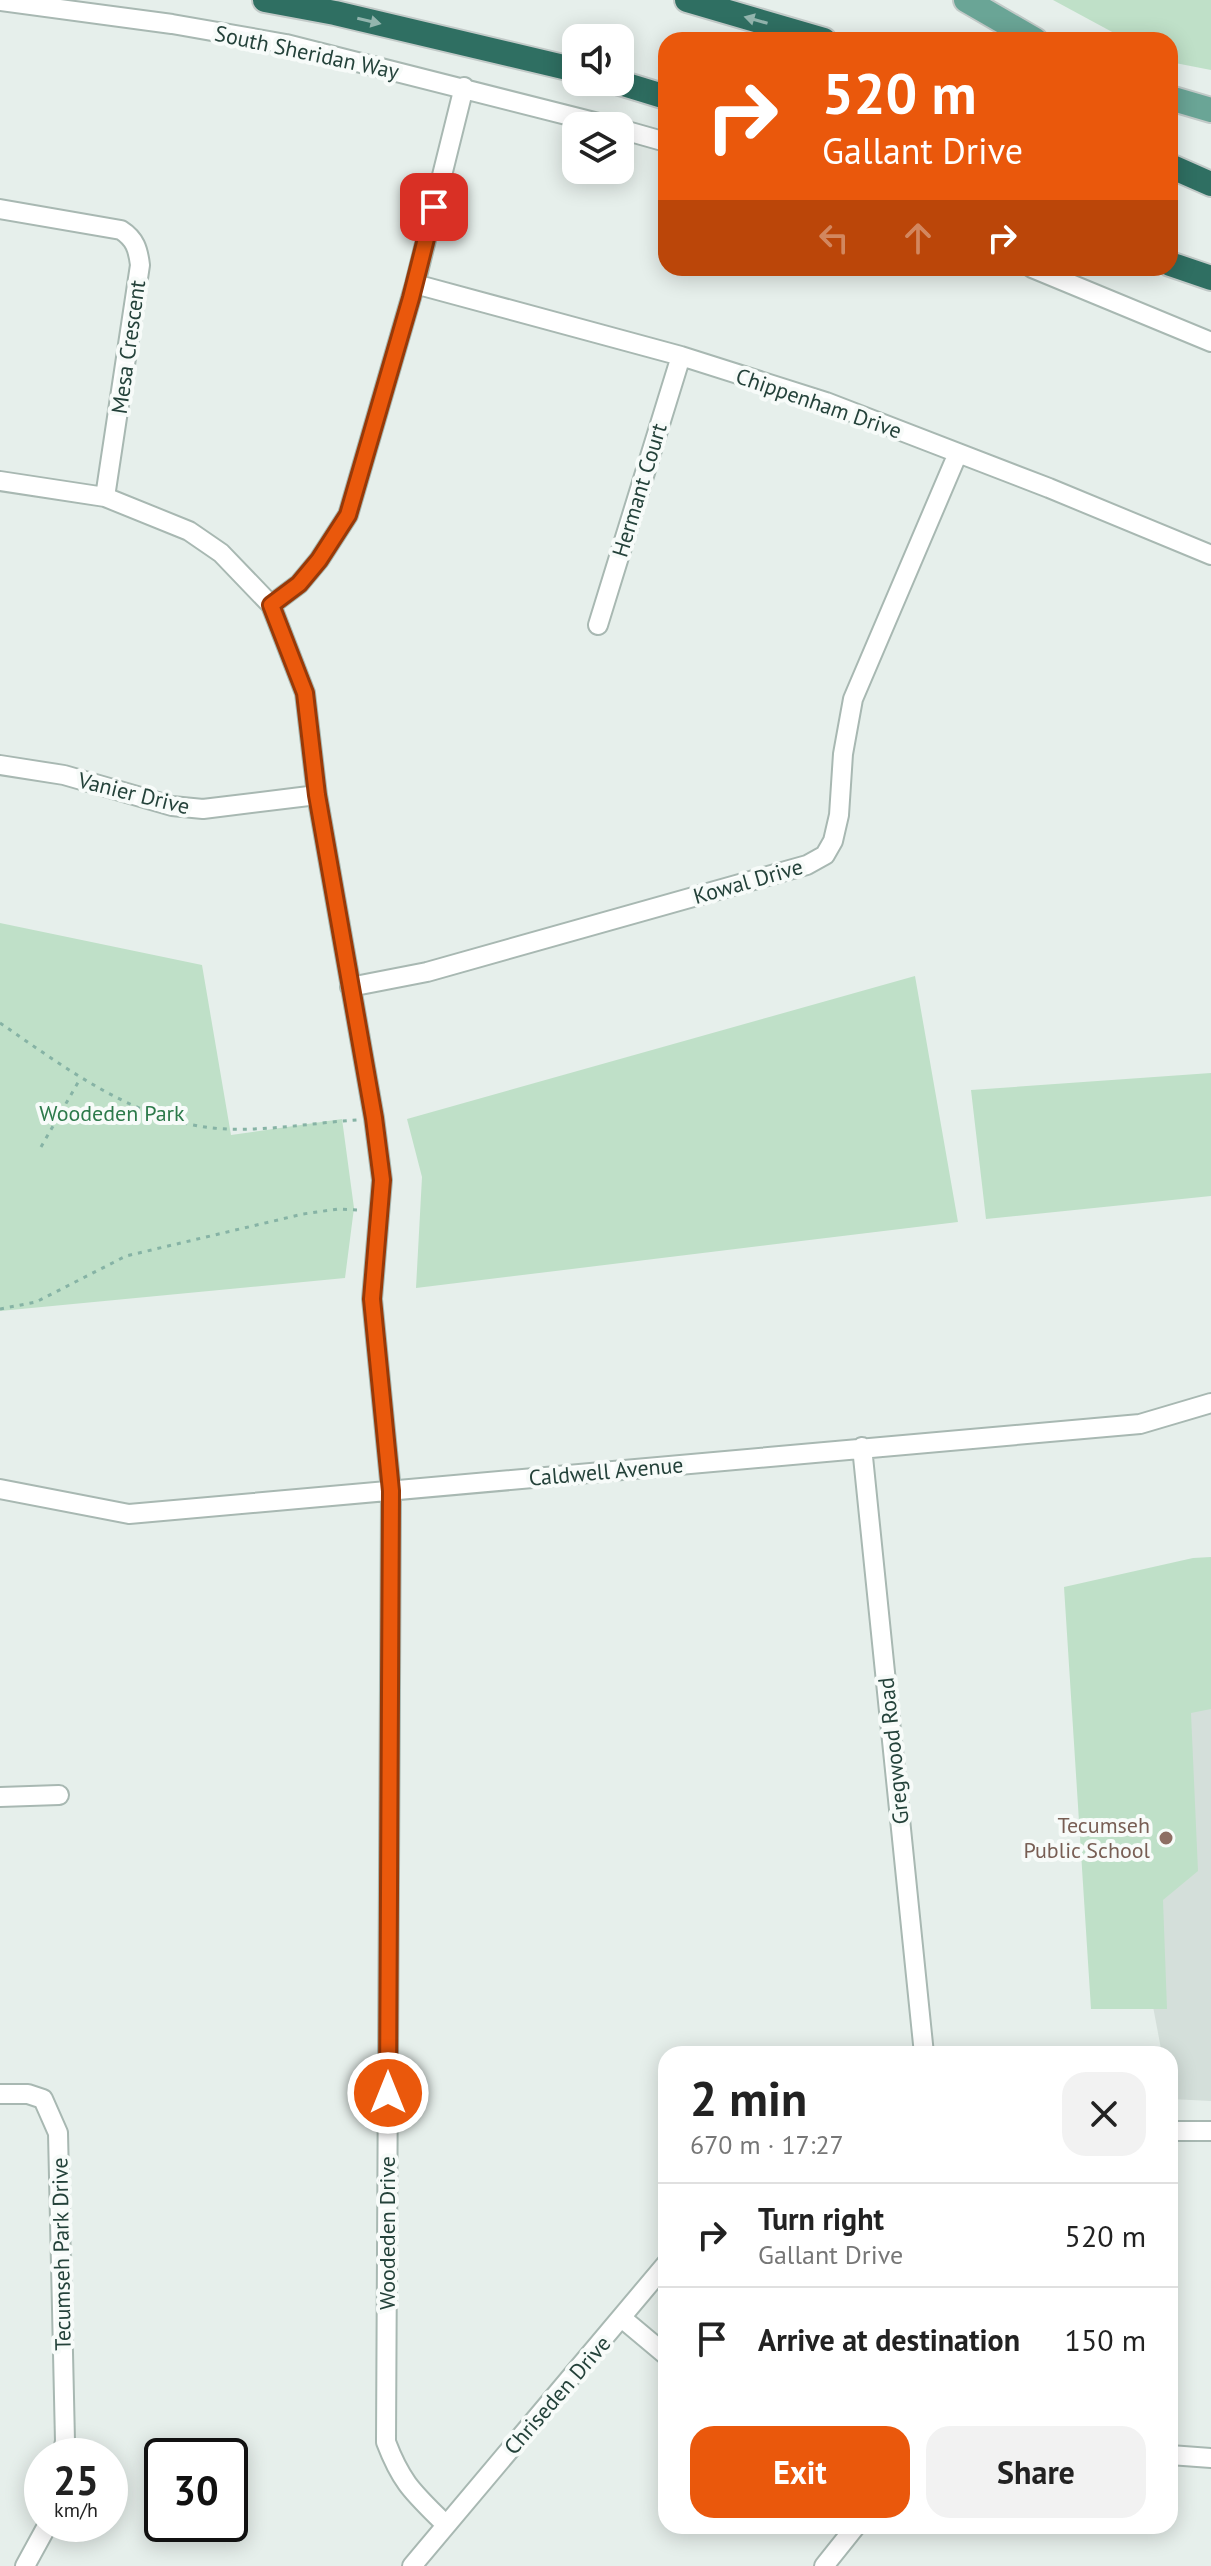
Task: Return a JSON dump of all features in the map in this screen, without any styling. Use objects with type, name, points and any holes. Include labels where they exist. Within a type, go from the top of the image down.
[{"type":"highway","points":[[265,0],[335,13],[562,67]]},
{"type":"highway","points":[[687,0],[797,32]]},
{"type":"highway","points":[[634,87],[658,95]]},
{"type":"highway","points":[[1178,170],[1211,184]]},
{"type":"highway","points":[[1178,267],[1211,278]]},
{"type":"main road","points":[[966,0],[1021,32]]},
{"type":"main road","points":[[1178,100],[1211,110]]},
{"type":"street","name":"South Sheridan Way","points":[[0,1],[172,24],[286,44],[562,113]]},
{"type":"street","points":[[271,605],[299,584],[319,560],[348,515],[415,284],[464,87]]},
{"type":"street","points":[[634,133],[658,140]]},
{"type":"street","name":"Mesa Crescent","points":[[0,209],[121,230],[131,237],[138,250],[140,265],[105,497]]},
{"type":"street","points":[[1051,276],[1211,342]]},
{"type":"street","name":"Chippenham Drive","points":[[415,284],[681,356],[826,402],[1211,555]]},
{"type":"street","name":"Hermant Court","points":[[598,625],[681,356]]},
{"type":"street","name":"Kowal Drive","points":[[350,987],[458,963],[807,865],[825,855],[837,829],[843,754],[853,699],[958,453]]},
{"type":"street","name":"Woodeden Drive","points":[[0,481],[105,497],[189,531],[221,553],[271,605],[305,693],[317,795],[374,1118],[382,1180],[372,1299],[391,1491],[386,2442],[406,2484],[445,2524]]},
{"type":"street","name":"Vanier Drive","points":[[0,765],[64,775],[172,806],[203,809],[317,795]]},
{"type":"street","name":"Caldwell Avenue","points":[[0,1489],[129,1514],[1140,1424],[1211,1403]]},
{"type":"street","name":"Gregwood Road","points":[[862,1447],[923,2046]]},
{"type":"street","points":[[0,1797],[59,1795]]},
{"type":"street","name":"Tecumseh Park Drive","points":[[0,2094],[28,2094],[43,2099],[58,2133],[65,2438]]},
{"type":"street","points":[[1178,2131],[1211,2131]]},
{"type":"street","name":"Chriseden Drive","points":[[445,2524],[623,2319],[658,2274]]},
{"type":"street","points":[[623,2319],[658,2348]]},
{"type":"street","points":[[1178,2456],[1211,2458]]},
{"type":"street","points":[[412,2566],[445,2524]]},
{"type":"street","points":[[824,2566],[850,2534]]},
{"type":"street","points":[[25,2566],[38,2542]]},
{"type":"path","points":[[0,1023],[80,1079],[150,1111],[204,1127],[238,1129],[374,1118]]},
{"type":"path","points":[[41,1147],[80,1079]]},
{"type":"path","points":[[0,1309],[36,1302],[126,1256],[303,1214],[338,1209],[379,1211]]},
{"type":"shaded area","name":"Tecumseh Public School","points":[[1211,1580],[1211,2101],[1178,2099],[1178,2046],[1160,2046],[1080,1621]]},
{"type":"green space","points":[[1053,0],[1211,0],[1211,70],[1178,64],[1178,32],[1112,32]]},
{"type":"green space","name":"Woodeden Park","points":[[0,923],[202,965],[231,1135],[342,1119],[354,1208],[345,1278],[0,1311]]},
{"type":"green space","points":[[915,976],[958,1222],[416,1288],[422,1177],[407,1119]]},
{"type":"green space","points":[[1211,1073],[1211,1196],[986,1219],[971,1090]]},
{"type":"green space","name":"Tecumseh Public School","points":[[1211,1557],[1211,1709],[1191,1713],[1198,1871],[1163,1900],[1167,2009],[1091,2009],[1064,1587],[1193,1558]]},
{"type":"place","name":"Tecumseh Public School","points":[[1166,1838]]},
{"type":"route","points":[[388,2093],[391,1491],[372,1299],[382,1180],[374,1118],[317,795],[305,693],[271,605],[299,584],[319,560],[348,515],[434,207]]}]
